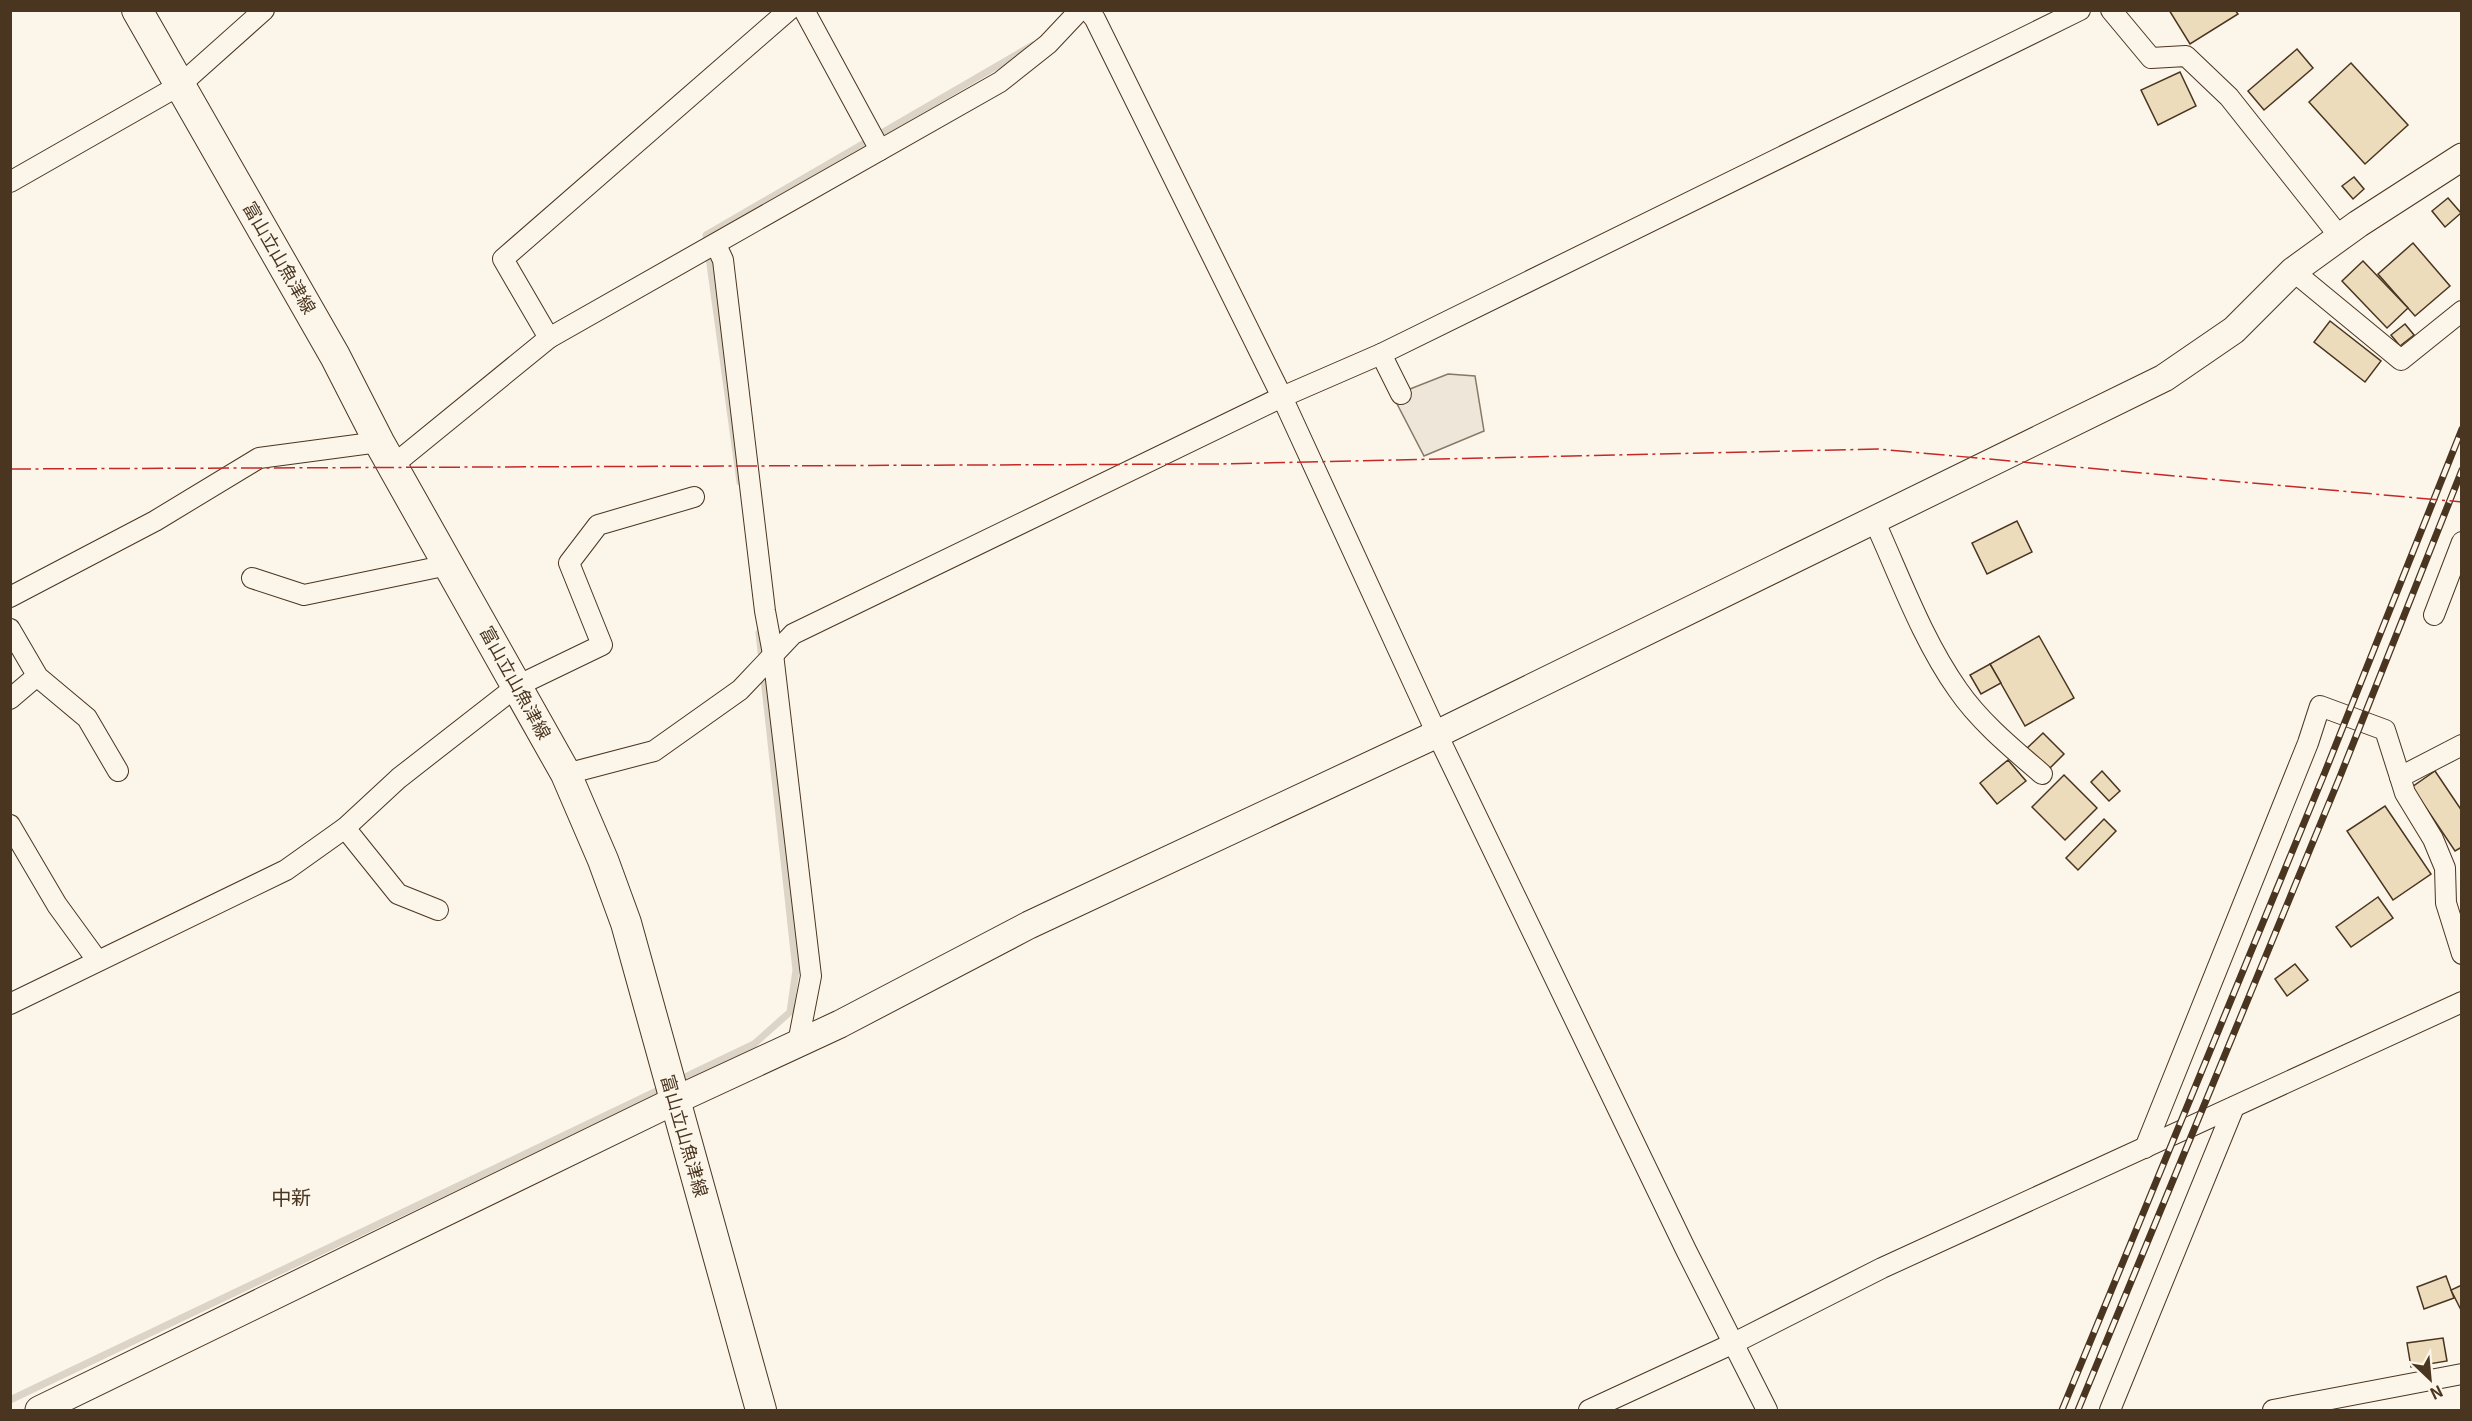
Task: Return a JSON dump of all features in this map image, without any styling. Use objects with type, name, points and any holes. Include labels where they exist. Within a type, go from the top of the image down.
[{"type":"main road","name":"富山立山魚津線","points":[[137,10],[335,356],[385,454],[566,774],[603,860],[626,923],[761,1410]]},
{"type":"street","points":[[10,182],[180,85],[264,10]]},
{"type":"street","points":[[549,338],[503,259],[789,10]]},
{"type":"street","points":[[804,10],[880,150]]},
{"type":"street","points":[[10,597],[155,521],[259,458],[385,454],[549,338],[1000,82],[1048,45],[1080,10]]},
{"type":"street","points":[[1088,10],[1095,19],[1282,397],[1437,734],[1676,1229],[1767,1410]]},
{"type":"street","points":[[566,774],[654,751],[740,690],[793,634],[1282,397],[1381,354],[2052,17],[2080,10]]},
{"type":"street","points":[[2111,10],[2151,58],[2186,56],[2229,97],[2340,237]]},
{"type":"street","points":[[39,1410],[798,1043],[1029,925],[1437,734],[2164,378],[2235,330],[2294,271],[2340,237],[2462,157]]},
{"type":"street","points":[[716,244],[723,260],[811,976],[798,1043]]},
{"type":"street","points":[[2294,271],[2401,360],[2462,311]]},
{"type":"street","points":[[1381,354],[1401,394]]},
{"type":"street","points":[[10,1004],[286,870],[345,828],[399,778],[517,686],[602,645],[569,563],[598,525],[694,496]]},
{"type":"street","points":[[1874,520],[1939,661],[1954,684],[2003,740],[2042,774]]},
{"type":"street","points":[[2434,615],[2462,542]]},
{"type":"street","points":[[252,578],[304,595],[448,565]]},
{"type":"street","points":[[10,628],[37,676],[87,718],[118,771]]},
{"type":"street","points":[[10,699],[37,676]]},
{"type":"street","points":[[2145,1148],[2304,753],[2320,706],[2385,730],[2405,793],[2433,839],[2445,868],[2446,903],[2462,954]]},
{"type":"street","points":[[2400,777],[2462,745]]},
{"type":"street","points":[[10,825],[57,905],[98,960]]},
{"type":"street","points":[[345,828],[398,894],[438,910]]},
{"type":"street","points":[[1589,1410],[1734,1343],[1882,1268],[2462,1002]]},
{"type":"street","points":[[2110,1410],[2234,1107]]},
{"type":"street","points":[[2273,1410],[2462,1374]]},
{"type":"shaded area","points":[[1448,374],[1475,376],[1484,431],[1424,456],[1394,398]]},
{"type":"building","points":[[2169,10],[2235,10],[2238,14],[2190,44]]},
{"type":"building","points":[[2297,49],[2313,68],[2264,110],[2248,91]]},
{"type":"building","points":[[2351,63],[2408,125],[2365,164],[2309,102]]},
{"type":"building","points":[[2180,72],[2196,106],[2158,125],[2141,90]]},
{"type":"building","points":[[2354,177],[2364,189],[2353,199],[2342,186]]},
{"type":"building","points":[[2448,198],[2461,213],[2445,227],[2432,211]]},
{"type":"building","points":[[2413,243],[2450,286],[2415,316],[2378,274]]},
{"type":"building","points":[[2363,261],[2408,308],[2387,328],[2342,281]]},
{"type":"building","points":[[2330,321],[2381,361],[2365,382],[2314,342]]},
{"type":"building","points":[[2405,324],[2414,335],[2400,346],[2391,335]]},
{"type":"building","points":[[2017,521],[2032,552],[1987,574],[1972,543]]},
{"type":"building","points":[[2039,636],[2074,698],[2025,726],[1990,664]]},
{"type":"building","points":[[1990,664],[2001,683],[1981,694],[1970,675]]},
{"type":"building","points":[[2043,733],[2064,754],[2045,773],[2024,751]]},
{"type":"building","points":[[2008,760],[2026,781],[1997,804],[1980,783]]},
{"type":"building","points":[[2102,771],[2120,791],[2109,801],[2091,782]]},
{"type":"building","points":[[2435,771],[2462,811],[2462,847],[2455,851],[2412,787]]},
{"type":"building","points":[[2064,775],[2097,808],[2065,840],[2032,807]]},
{"type":"building","points":[[2385,806],[2431,874],[2393,900],[2347,831]]},
{"type":"building","points":[[2104,819],[2116,831],[2078,870],[2066,858]]},
{"type":"building","points":[[2378,897],[2393,918],[2351,947],[2336,927]]},
{"type":"building","points":[[2295,964],[2308,980],[2287,996],[2275,979]]},
{"type":"building","points":[[2446,1276],[2454,1298],[2424,1309],[2417,1287]]},
{"type":"building","points":[[2462,1285],[2462,1312],[2451,1290]]},
{"type":"building","points":[[2443,1338],[2447,1361],[2411,1367],[2407,1343]]},
{"type":"waterway","points":[[740,482],[706,235],[1033,45]]},
{"type":"waterway","points":[[679,1080],[754,1044],[790,1012],[796,970],[759,633]]},
{"type":"waterway","points":[[10,1400],[663,1088]]},
{"type":"railway","points":[[2062,1410],[2325,772],[2462,429]]},
{"type":"railway","points":[[2078,1410],[2339,779],[2462,470]]},
{"type":"power","points":[[10,469],[1218,464],[1878,449],[2462,502]]},
{"type":"district","name":"中新","points":[[291,1198]]}]
